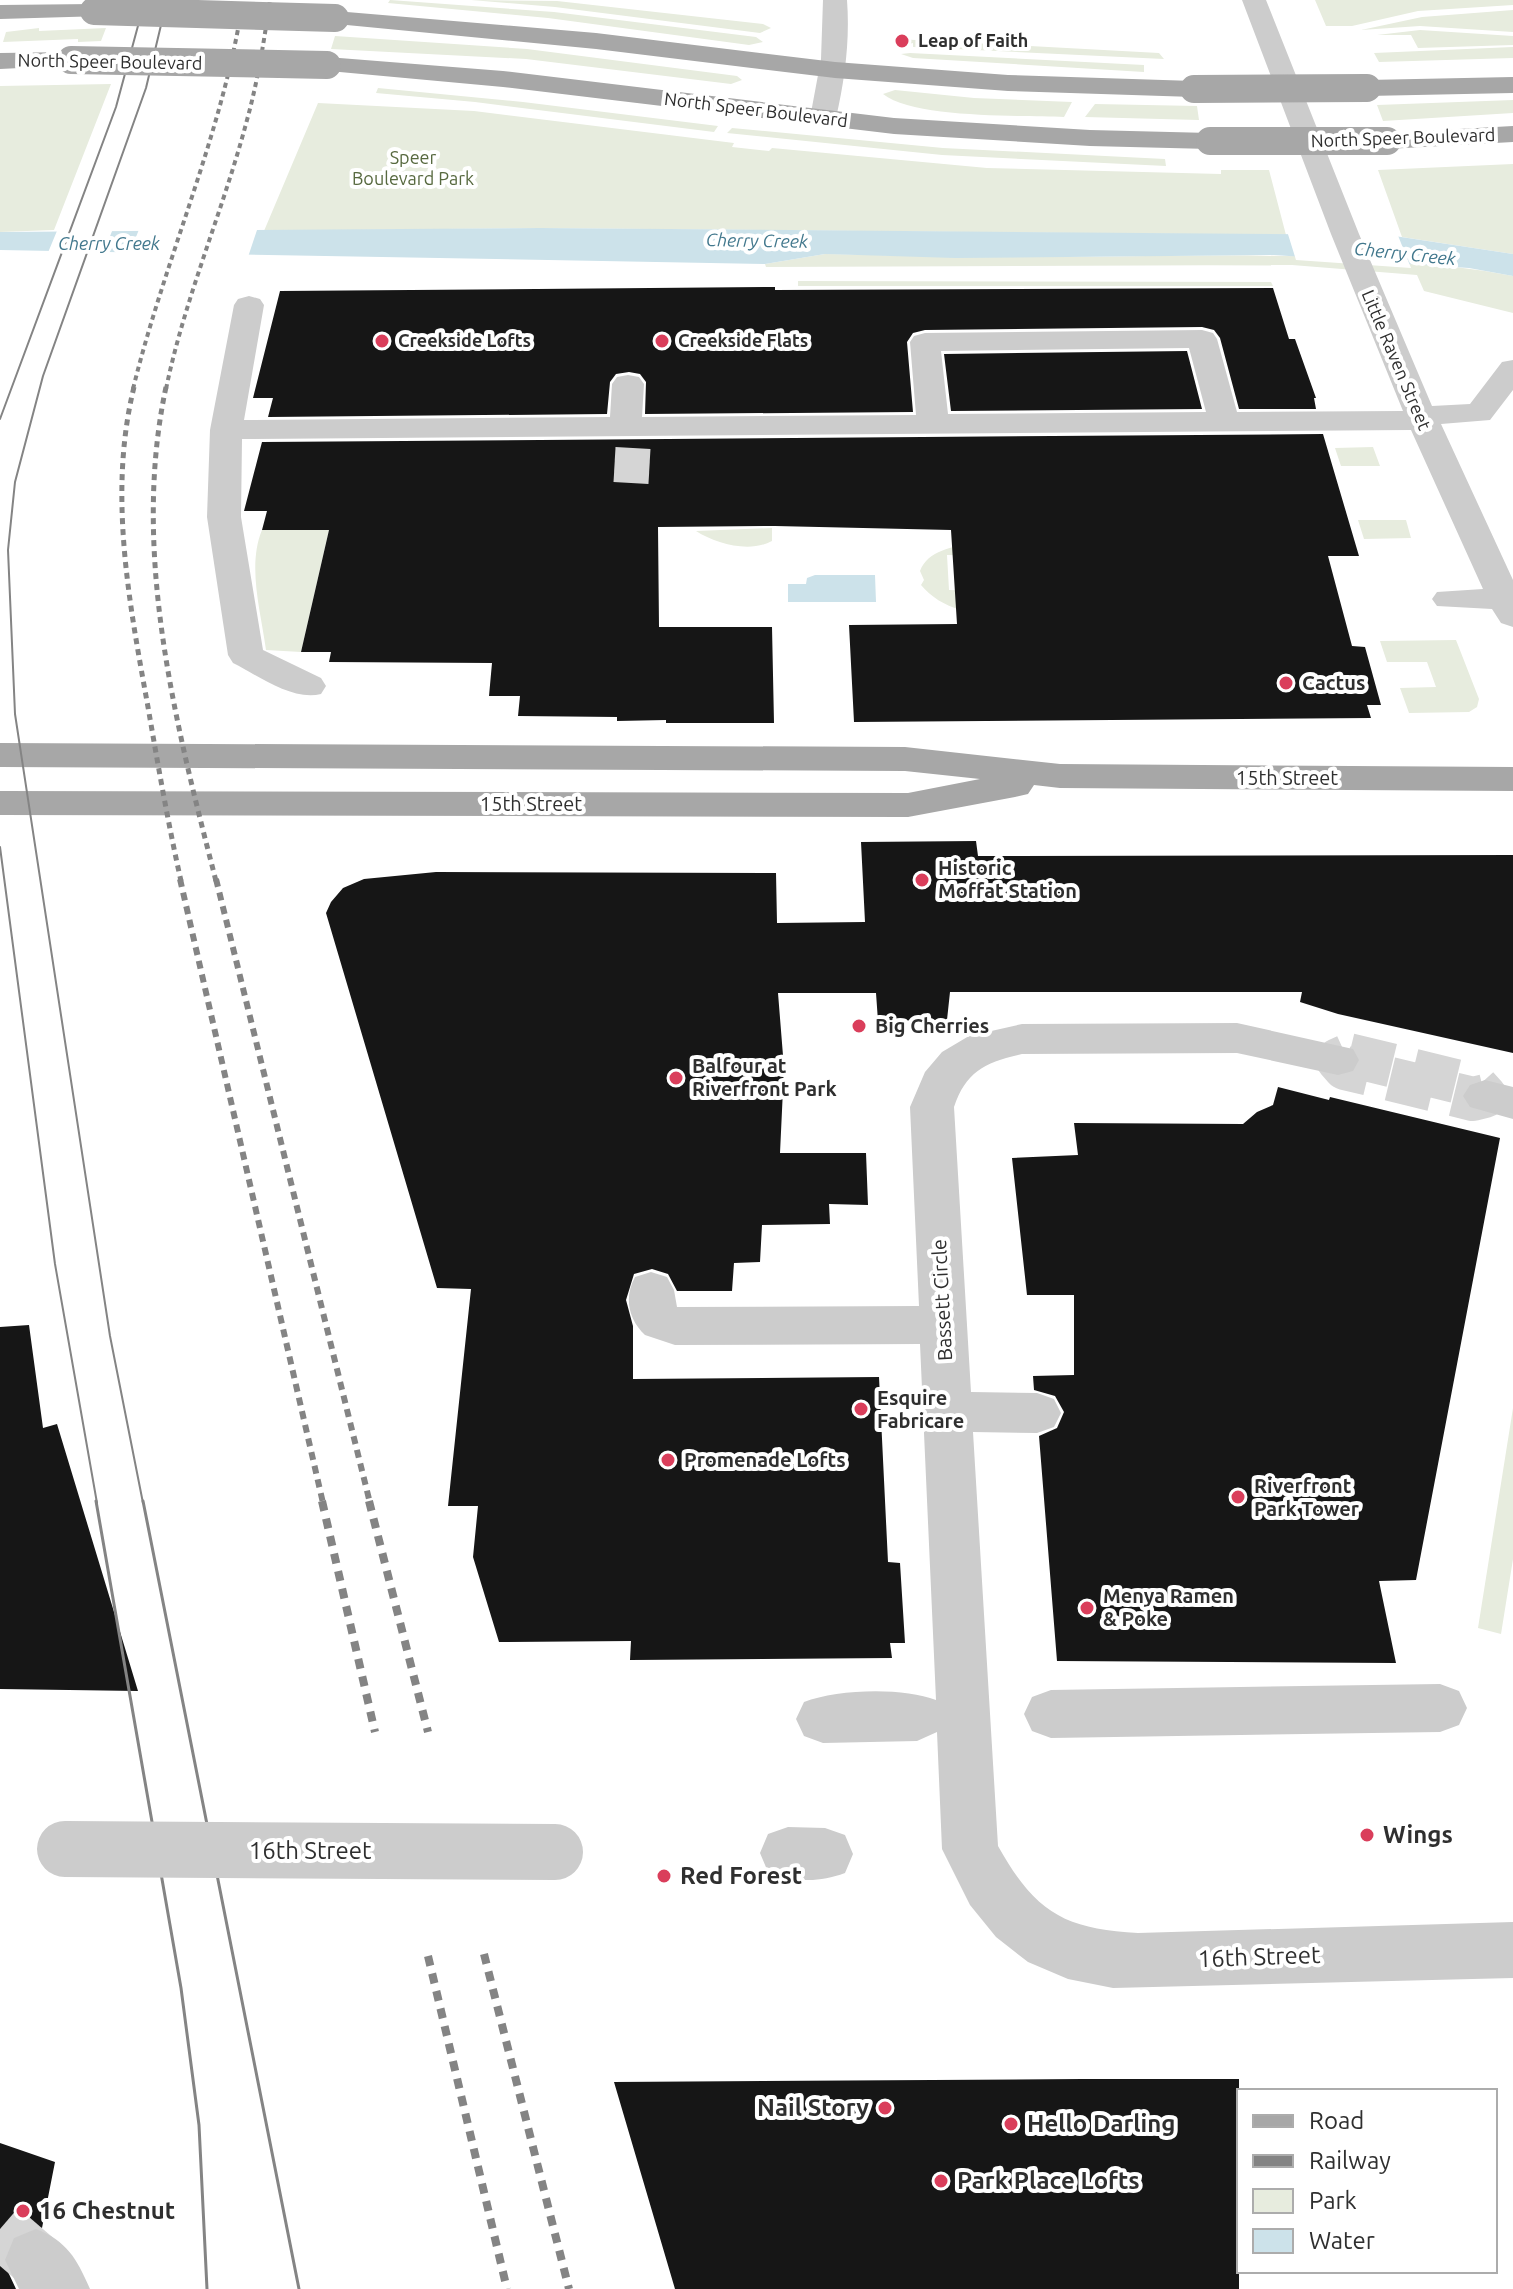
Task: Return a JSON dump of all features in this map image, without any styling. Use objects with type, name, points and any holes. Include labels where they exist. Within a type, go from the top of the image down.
[{"type":"main road","points":[[0,12],[94,11],[335,18],[596,41],[835,70],[1008,83],[1194,89],[1513,85]]},
{"type":"main road","name":"North Speer Boulevard","points":[[0,61],[327,65],[516,81],[823,118],[952,130],[1210,141],[1387,141],[1513,134]]},
{"type":"main road","name":"15th Street","points":[[0,755],[905,759],[1060,776],[1513,779]]},
{"type":"main road","name":"15th Street","points":[[0,803],[908,805],[1060,776]]},
{"type":"street","points":[[823,118],[835,70],[835,0]]},
{"type":"street","name":"Little Raven Street","points":[[1254,0],[1374,310],[1420,418],[1509,608]]},
{"type":"street","points":[[249,305],[226,430],[224,517],[246,655],[308,686]]},
{"type":"street","points":[[933,424],[925,342],[1202,339],[1224,421]]},
{"type":"street","points":[[226,430],[631,434],[933,424],[1420,418],[1479,413],[1513,369]]},
{"type":"street","points":[[628,384],[631,434]]},
{"type":"street","points":[[1449,599],[1509,608]]},
{"type":"street","name":"Bassett Circle","points":[[1015,1918],[987,1886],[970,1849],[932,1107],[935,1094],[946,1073],[970,1054],[992,1045],[1022,1039],[1237,1038],[1338,1060]]},
{"type":"street","points":[[651,1290],[654,1315],[659,1322],[675,1326],[943,1325]]},
{"type":"street","points":[[948,1412],[1037,1413]]},
{"type":"street","points":[[1051,1714],[1440,1708]]},
{"type":"street","points":[[823,1719],[917,1717]]},
{"type":"street","name":"16th Street","points":[[65,1849],[555,1852]]},
{"type":"street","name":"16th Street","points":[[1015,1918],[1049,1942],[1088,1957],[1138,1961],[1513,1950]]},
{"type":"green space","points":[[390,0],[554,12],[756,37],[763,42],[749,45],[548,18],[388,3]]},
{"type":"green space","points":[[471,0],[557,1],[763,24],[771,28],[760,33],[555,7]]},
{"type":"green space","points":[[1315,0],[1513,0],[1513,5],[1418,11],[1352,26],[1326,26]]},
{"type":"green space","points":[[1513,10],[1513,32],[1420,26],[1361,30],[1422,17]]},
{"type":"green space","points":[[39,28],[39,31],[106,28],[101,41],[3,42],[6,32]]},
{"type":"green space","points":[[1420,30],[1513,36],[1513,45],[1418,48],[1411,35],[1377,35]]},
{"type":"green space","points":[[335,36],[527,49],[737,76],[742,80],[731,84],[526,59],[331,49]]},
{"type":"green space","points":[[897,39],[1159,53],[1164,59],[913,47],[913,43],[900,46]]},
{"type":"green space","points":[[1513,47],[1513,58],[1379,62],[1374,53]]},
{"type":"green space","points":[[901,54],[1144,65],[1144,72],[913,58]]},
{"type":"green space","points":[[111,84],[54,230],[0,232],[0,86]]},
{"type":"green space","points":[[378,88],[718,126],[714,132],[475,102],[376,93]]},
{"type":"green space","points":[[895,90],[974,98],[1072,102],[1064,117],[970,114],[919,108],[883,94]]},
{"type":"green space","points":[[1513,100],[1513,113],[1383,121],[1377,105]]},
{"type":"green space","name":"Speer Boulevard Park","points":[[318,103],[474,111],[734,143],[732,147],[987,168],[1221,174],[1221,170],[1269,170],[1286,235],[540,228],[264,231]]},
{"type":"green space","points":[[1095,104],[1197,106],[1199,120],[1085,117]]},
{"type":"green space","points":[[732,128],[943,148],[1165,159],[1166,166],[942,155],[727,133]]},
{"type":"green space","points":[[1513,164],[1513,254],[1402,237],[1378,170]]},
{"type":"green space","points":[[825,254],[1285,256],[1423,263],[1513,276],[1513,313],[1424,291],[1417,275],[1292,265],[766,267],[765,264]]},
{"type":"green space","points":[[798,281],[1271,282],[1273,286],[798,286]]},
{"type":"green space","points":[[1373,447],[1380,466],[1341,466],[1335,448]]},
{"type":"green space","points":[[1358,520],[1406,520],[1411,538],[1364,539]]},
{"type":"green space","points":[[772,528],[772,541],[744,547],[713,540],[696,531]]},
{"type":"green space","points":[[262,530],[329,530],[301,652],[266,650],[255,574]]},
{"type":"green space","points":[[973,543],[995,556],[947,555],[949,590],[983,591],[961,610],[938,600],[925,589],[921,585],[924,580],[920,571],[935,554]]},
{"type":"green space","points":[[1456,640],[1479,699],[1477,707],[1469,712],[1409,713],[1400,688],[1436,687],[1427,662],[1387,662],[1380,641]]},
{"type":"green space","points":[[1513,1408],[1513,1559],[1501,1634],[1478,1628]]},
{"type":"water","name":"Cherry Creek","points":[[540,228],[1388,235],[1513,254],[1513,276],[1469,268],[1274,255],[955,258],[825,254],[765,264],[0,250],[0,232]]},
{"type":"water","points":[[815,575],[875,575],[876,602],[788,602],[788,584],[806,584],[807,578]]},
{"type":"pier","points":[[59,226],[114,226],[102,257],[47,255]]},
{"type":"pier","points":[[140,227],[258,227],[247,260],[128,257]]},
{"type":"pier","points":[[1287,231],[1397,233],[1411,268],[1296,260]]},
{"type":"building","points":[[775,287],[775,290],[1273,288],[1289,339],[1295,339],[1316,398],[1316,409],[1239,409],[1220,338],[1214,330],[1202,327],[925,330],[913,333],[907,342],[913,412],[645,414],[646,382],[640,374],[629,372],[616,374],[610,382],[607,414],[268,417],[273,398],[253,398],[280,291]]},
{"type":"building","points":[[1187,351],[1202,409],[951,411],[944,354]]},
{"type":"building","points":[[1323,434],[1359,556],[1328,556],[1352,646],[1365,647],[1381,705],[1367,705],[1371,718],[854,722],[849,625],[957,624],[951,530],[775,526],[658,527],[659,627],[772,627],[774,723],[666,723],[666,720],[617,721],[617,717],[518,716],[520,696],[489,696],[492,663],[329,662],[331,652],[301,652],[329,530],[262,530],[267,511],[244,511],[262,442]]},
{"type":"building","name":"Balfour at Riverfront Park","points":[[976,841],[978,856],[1513,855],[1513,1053],[1338,1014],[1300,1002],[1302,992],[950,992],[947,1020],[878,1021],[876,993],[778,993],[784,1068],[780,1153],[866,1153],[868,1205],[829,1204],[830,1224],[762,1225],[760,1262],[734,1263],[732,1291],[677,1291],[668,1274],[652,1269],[634,1274],[626,1300],[633,1326],[633,1379],[879,1377],[888,1562],[900,1563],[905,1643],[890,1643],[892,1658],[630,1660],[631,1641],[499,1642],[473,1557],[478,1506],[448,1506],[471,1289],[437,1288],[326,913],[331,902],[343,888],[364,879],[436,872],[776,873],[777,923],[865,922],[861,842]]},
{"type":"building","name":"Riverfront Park Tower","points":[[1278,1087],[1500,1138],[1416,1580],[1379,1581],[1396,1663],[1057,1661],[1039,1436],[1057,1428],[1064,1412],[1055,1396],[1034,1390],[1033,1376],[1074,1375],[1074,1295],[1027,1295],[1012,1158],[1078,1155],[1074,1123],[1243,1124],[1257,1112],[1273,1105]]},
{"type":"building","points":[[29,1325],[43,1428],[57,1424],[138,1691],[0,1689],[0,1327]]},
{"type":"building","name":"Park Place Lofts","points":[[1239,2079],[1239,2289],[675,2289],[614,2082]]},
{"type":"building","name":"16 Chestnut","points":[[0,2143],[55,2162],[42,2228],[35,2226],[13,2235],[2,2259],[16,2289],[0,2289]]},
{"type":"tunnel","points":[[631,483],[633,448]]},
{"type":"tunnel","points":[[1349,1055],[1476,1086],[1485,1096],[1473,1099],[1345,1068],[1338,1060],[1349,1055]]},
{"type":"tunnel","points":[[0,2229],[36,2260]]},
{"type":"tram line","points":[[0,419],[116,107],[145,0]]},
{"type":"tram line","points":[[143,1503],[110,1336],[15,714],[8,550],[15,482],[43,376],[146,88],[167,0]]},
{"type":"tram line","points":[[0,847],[55,1264],[97,1503]]},
{"type":"tram line","points":[[96,1501],[181,1988],[199,2125],[207,2289]]},
{"type":"tram line","points":[[143,1501],[299,2289]]},
{"type":"railway","points":[[133,389],[222,98],[243,0]]},
{"type":"railway","points":[[166,389],[183,321],[247,120],[270,0]]},
{"type":"railway","points":[[134,387],[126,427],[123,467],[124,547],[141,667],[181,881]]},
{"type":"railway","points":[[166,387],[156,449],[153,511],[162,636],[186,760],[216,881]]},
{"type":"railway","points":[[180,879],[323,1503]]},
{"type":"railway","points":[[216,879],[370,1503]]},
{"type":"railway","points":[[322,1501],[375,1732]]},
{"type":"railway","points":[[369,1501],[428,1732]]},
{"type":"railway","points":[[484,1954],[569,2289]]},
{"type":"railway","points":[[428,1956],[507,2289]]},
{"type":"place","name":"Leap of Faith","points":[[902,41]]},
{"type":"place","name":"Creekside Lofts","points":[[382,341]]},
{"type":"place","name":"Creekside Flats","points":[[662,341]]},
{"type":"place","name":"Cactus","points":[[1286,683]]},
{"type":"place","name":"Historic Moffat Station","points":[[922,880]]},
{"type":"place","name":"Big Cherries","points":[[859,1026]]},
{"type":"place","name":"Balfour at Riverfront Park","points":[[676,1078]]},
{"type":"place","name":"Esquire Fabricare","points":[[861,1409]]},
{"type":"place","name":"Promenade Lofts","points":[[668,1460]]},
{"type":"place","name":"Riverfront Park Tower","points":[[1238,1497]]},
{"type":"place","name":"Menya Ramen & Poke","points":[[1087,1608]]},
{"type":"place","name":"Wings","points":[[1367,1835]]},
{"type":"place","name":"Red Forest","points":[[664,1876]]},
{"type":"place","name":"Nail Story","points":[[885,2108]]},
{"type":"place","name":"Hello Darling","points":[[1011,2124]]},
{"type":"place","name":"Park Place Lofts","points":[[941,2181]]},
{"type":"place","name":"16 Chestnut","points":[[23,2211]]}]
